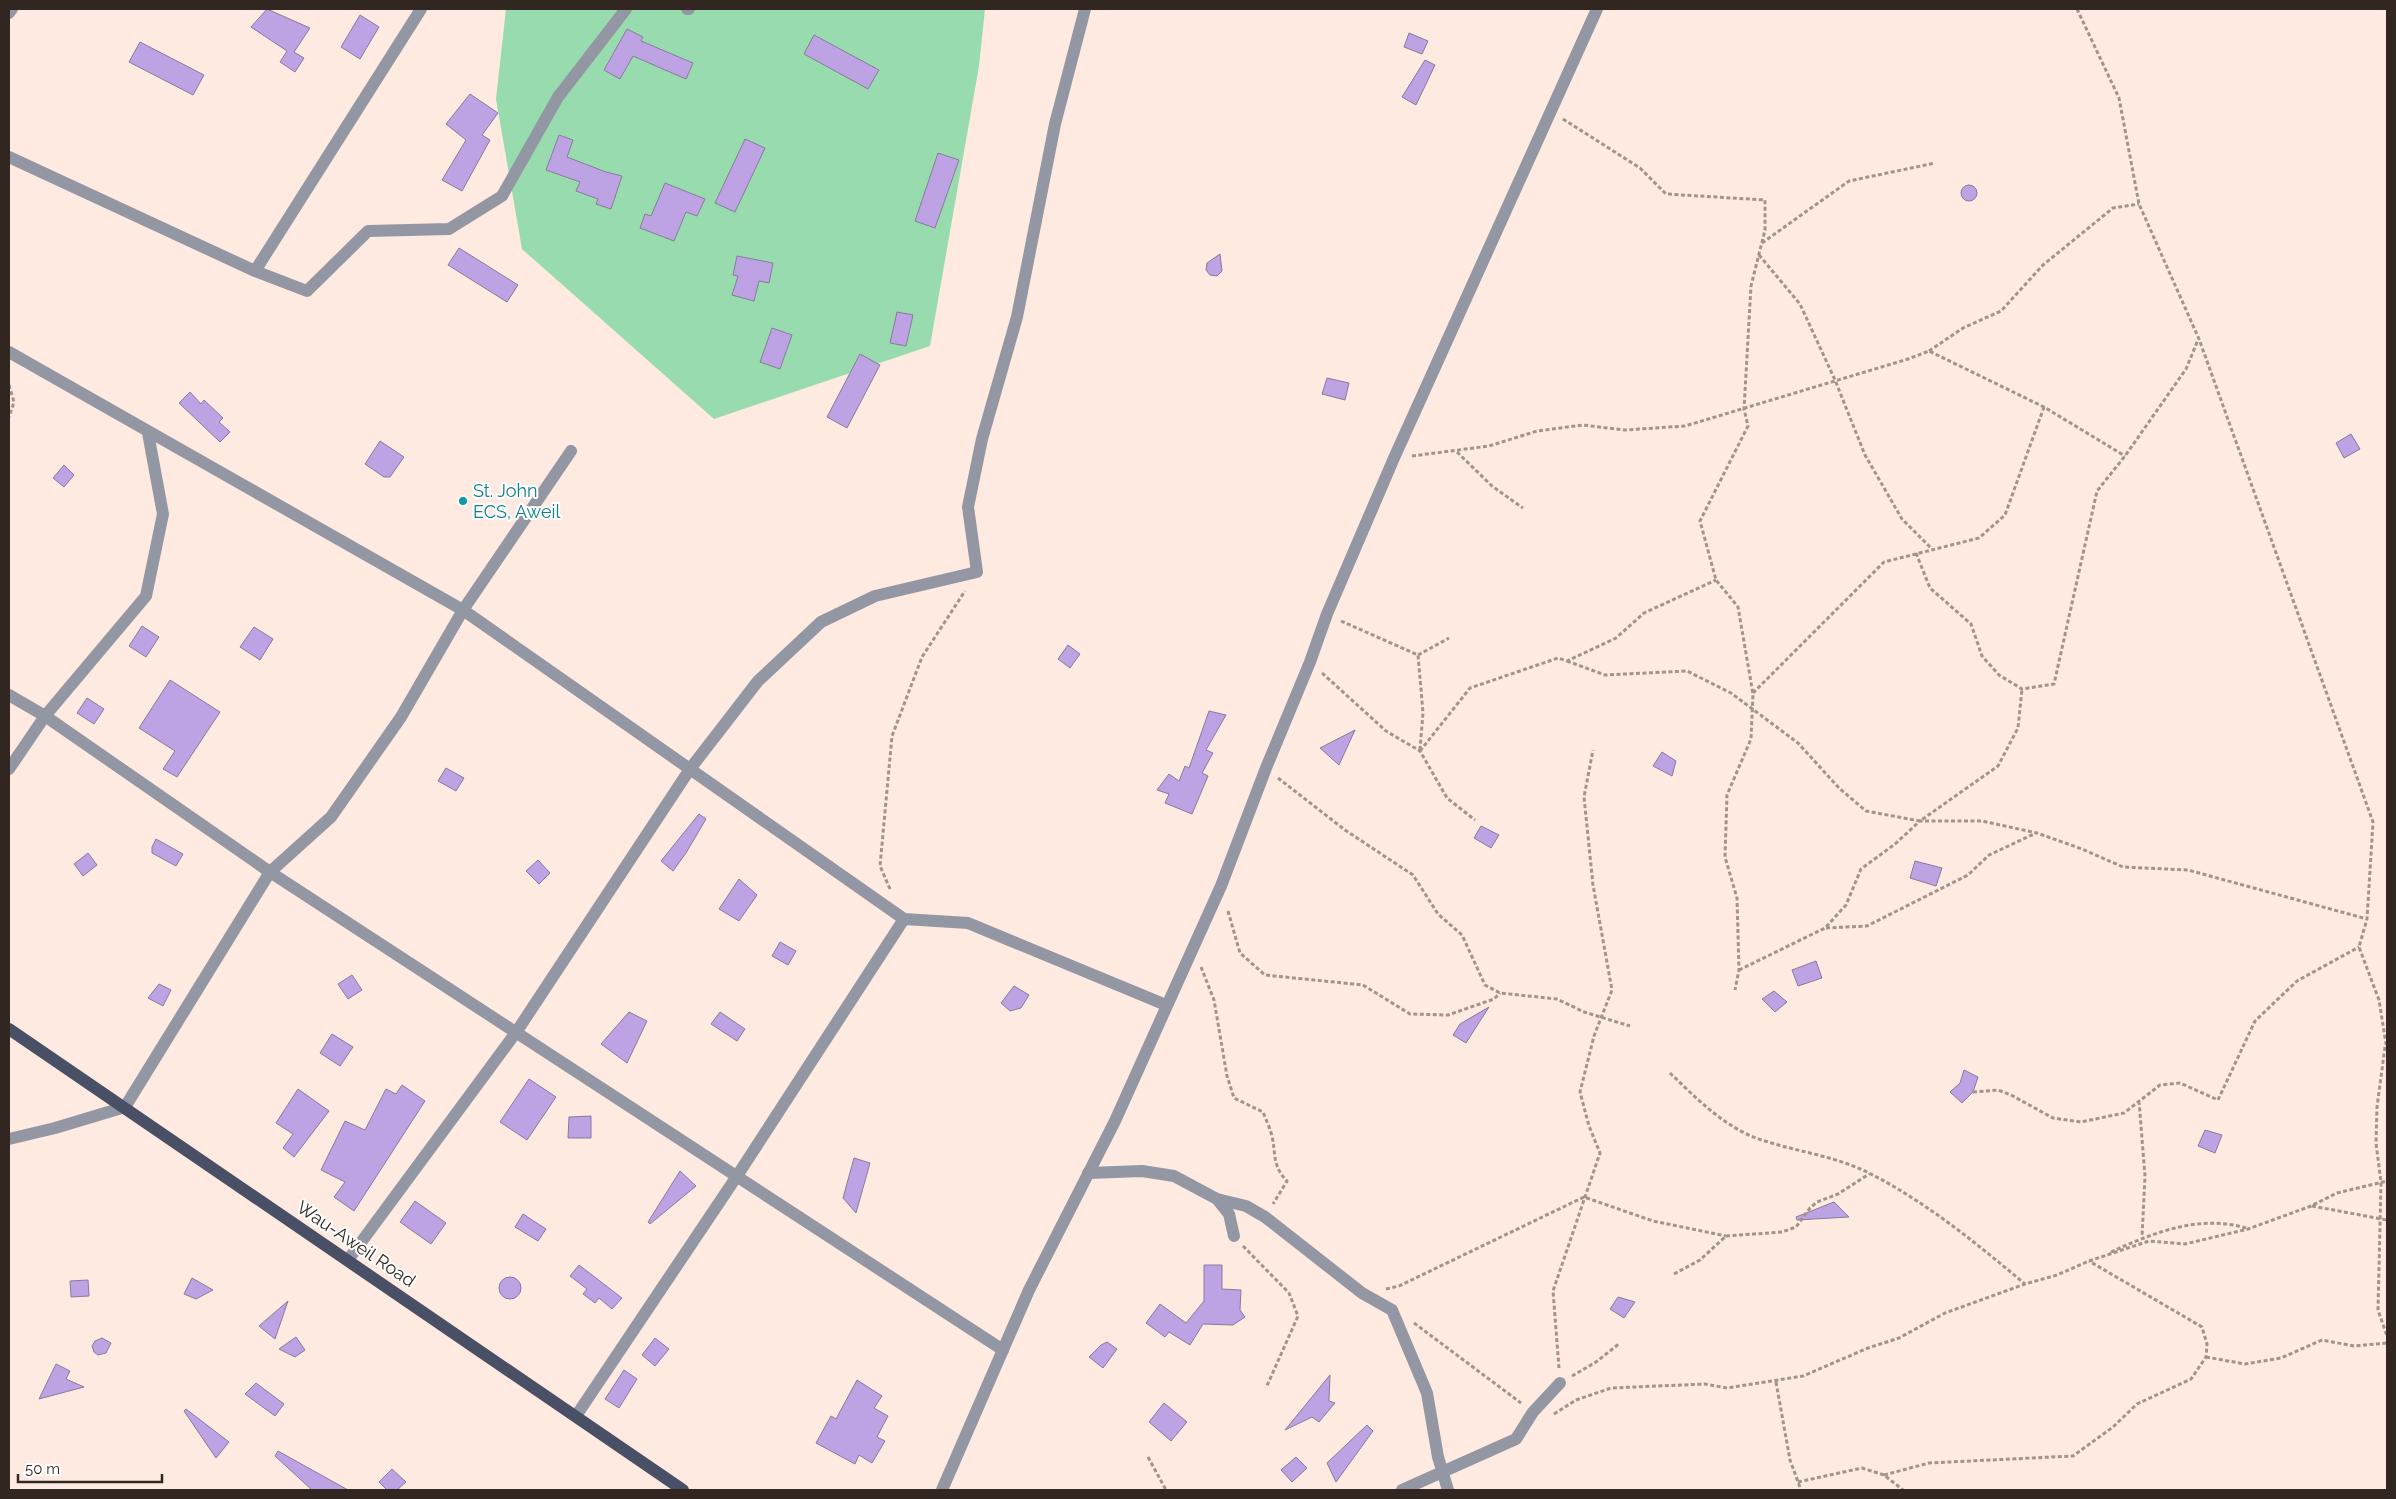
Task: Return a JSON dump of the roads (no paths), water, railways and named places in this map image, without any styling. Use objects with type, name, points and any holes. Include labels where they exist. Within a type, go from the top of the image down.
[{"type":"main road","name":"Wau-Aweil Road","points":[[9,1029],[576,1416],[669,1486],[683,1490]]},
{"type":"street","points":[[9,13],[12,9]]},
{"type":"street","points":[[255,271],[421,9]]},
{"type":"street","points":[[9,157],[255,271],[307,291],[368,231],[449,229],[502,196],[558,97],[626,9]]},
{"type":"street","points":[[348,1260],[517,1031],[690,769],[758,682],[820,622],[875,596],[977,572],[968,508],[982,439],[1018,317],[1055,124],[1086,9]]},
{"type":"street","points":[[942,1490],[1030,1290],[1115,1121],[1221,886],[1266,768],[1310,662],[1326,614],[1394,458],[1597,9]]},
{"type":"street","points":[[9,352],[148,433],[463,610],[904,919],[968,923],[1166,1005]]},
{"type":"street","points":[[9,769],[45,716],[146,596],[163,514],[148,433]]},
{"type":"street","points":[[9,1139],[55,1128],[125,1107],[270,872],[331,817],[401,717],[463,610],[571,451]]},
{"type":"street","points":[[9,695],[45,716],[270,872],[517,1031],[1003,1350]]},
{"type":"street","points":[[576,1416],[737,1176],[904,919]]},
{"type":"street","points":[[1088,1173],[1142,1171],[1174,1176],[1217,1199],[1246,1206],[1265,1217],[1362,1293],[1392,1310],[1427,1393],[1438,1457],[1448,1490]]},
{"type":"street","points":[[1217,1199],[1229,1214],[1234,1236]]},
{"type":"street","points":[[1402,1490],[1516,1438],[1533,1412],[1560,1383]]},
{"type":"place","name":"St. John ECS, Aweil","points":[[463,501]]}]
